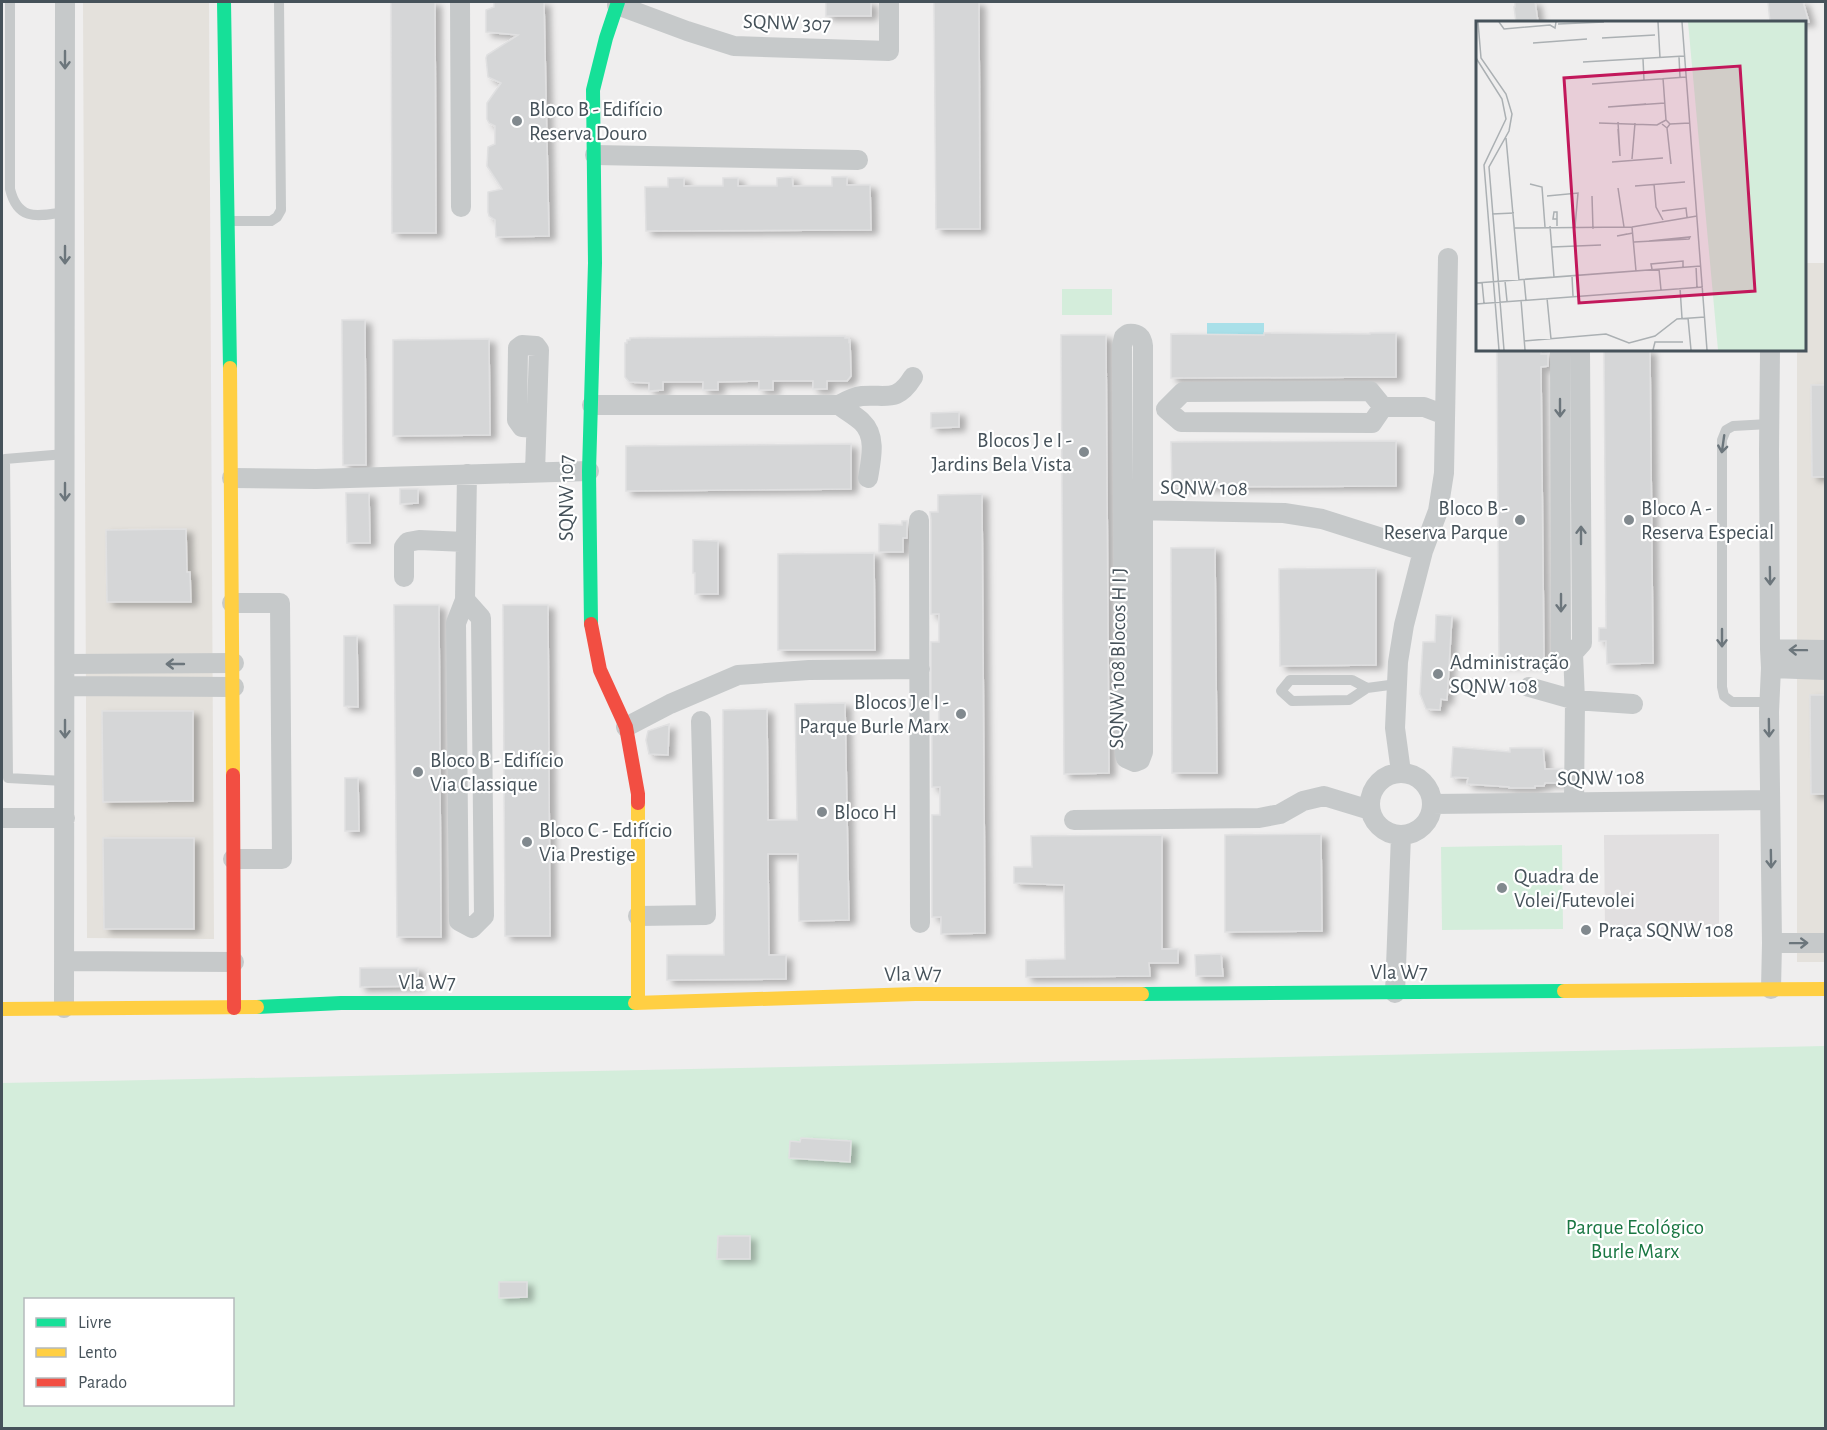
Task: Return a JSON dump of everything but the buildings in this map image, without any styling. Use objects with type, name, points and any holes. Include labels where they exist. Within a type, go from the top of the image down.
[{"type":"street","points":[[64,2],[64,1008]]},
{"type":"street","points":[[224,2],[234,663],[234,1008]]},
{"type":"street","points":[[460,2],[461,207]]},
{"type":"street","name":"SQNW 307","points":[[595,263],[593,90],[606,38],[618,3],[687,31],[734,46],[889,51],[889,2]]},
{"type":"street","points":[[595,155],[858,160]]},
{"type":"street","points":[[1401,772],[1395,728],[1398,662],[1404,626],[1423,551],[1438,511],[1444,473],[1448,258]]},
{"type":"street","name":"SQNW 107","points":[[595,263],[589,471],[591,629],[600,670],[626,727],[638,794],[638,1003]]},
{"type":"street","name":"SQNW 108 Blocos H I J","points":[[1133,334],[1142,339],[1143,346],[1144,510],[1143,752],[1140,760],[1135,762],[1126,758],[1125,754],[1122,510],[1122,346],[1124,337],[1133,334]]},
{"type":"street","points":[[1560,351],[1561,650],[1573,653]]},
{"type":"street","points":[[1574,802],[1573,653],[1582,643],[1580,351]]},
{"type":"street","points":[[1770,351],[1771,989]]},
{"type":"street","points":[[592,405],[839,405],[861,396],[893,396],[905,389],[913,377]]},
{"type":"street","points":[[1370,391],[1383,407],[1372,423],[1181,422],[1166,409],[1183,392],[1370,391]]},
{"type":"street","points":[[839,405],[862,422],[870,435],[872,450],[868,478]]},
{"type":"street","points":[[1383,407],[1424,407],[1445,416]]},
{"type":"street","points":[[535,472],[536,428]]},
{"type":"street","points":[[232,478],[316,479],[589,471]]},
{"type":"street","points":[[465,600],[481,618],[484,916],[472,928],[459,921],[456,623],[465,600],[466,474]]},
{"type":"street","name":"SQNW 108","points":[[1122,510],[1284,513],[1322,519],[1423,551]]},
{"type":"street","points":[[919,520],[920,923]]},
{"type":"street","points":[[404,577],[404,547],[408,542],[419,540],[466,542]]},
{"type":"street","points":[[232,603],[279,603],[282,859],[233,859]]},
{"type":"street","points":[[1771,659],[1826,650]]},
{"type":"street","points":[[1771,659],[1826,670]]},
{"type":"street","points":[[65,664],[234,663]]},
{"type":"street","points":[[626,727],[670,704],[738,675],[809,670],[920,669]]},
{"type":"street","points":[[64,686],[234,687]]},
{"type":"street","points":[[1529,687],[1575,700],[1632,704]]},
{"type":"street","points":[[638,916],[706,915],[701,721]]},
{"type":"street","points":[[1401,772],[1413,775],[1424,783],[1432,804],[1431,814],[1421,827],[1412,833],[1401,835],[1387,832],[1376,823],[1370,810],[1370,796],[1376,784],[1387,775],[1401,772]]},
{"type":"street","points":[[1074,820],[1258,818],[1280,814],[1303,801],[1324,796],[1370,810]]},
{"type":"street","name":"SQNW 108","points":[[1432,804],[1770,800]]},
{"type":"street","points":[[2,818],[64,818]]},
{"type":"street","points":[[1395,993],[1401,835]]},
{"type":"street","points":[[1772,943],[1826,943]]},
{"type":"street","points":[[64,961],[234,962]]},
{"type":"street","name":"Vla W7","points":[[2,1009],[234,1008],[341,1003],[638,1003],[915,994],[1826,989]]},
{"type":"lane","points":[[10,2],[10,189],[18,209],[28,214],[38,216],[65,212]]},
{"type":"lane","points":[[227,221],[271,221],[278,217],[281,210],[279,2]]},
{"type":"lane","points":[[1769,424],[1733,426],[1726,430],[1722,440],[1722,687],[1724,696],[1732,702],[1769,702]]},
{"type":"lane","points":[[64,781],[8,778],[4,459],[65,454]]},
{"type":"lane","points":[[1367,688],[1352,680],[1290,680],[1281,691],[1292,701],[1350,700],[1367,688],[1397,684]]},
{"type":"shaded area","points":[[83,2],[209,2],[214,939],[87,938]]},
{"type":"shaded area","points":[[1806,263],[1825,263],[1826,962],[1797,962],[1797,351],[1806,351]]},
{"type":"shaded area","points":[[1719,834],[1719,929],[1605,930],[1604,835]]},
{"type":"green space","points":[[1062,289],[1112,289],[1112,315],[1062,315]]},
{"type":"green space","name":"Quadra de Volei/Futevolei","points":[[1562,845],[1563,929],[1442,930],[1441,847]]},
{"type":"green space","name":"Parque Ecológico Burle Marx","points":[[1825,1046],[1825,1428],[2,1428],[2,1083]]},
{"type":"water","points":[[1207,323],[1264,323],[1264,336],[1207,336]]},
{"type":"traffic: fast","points":[[224,2],[230,368]]},
{"type":"traffic: fast","points":[[591,624],[589,471],[595,263],[593,90],[618,2]]},
{"type":"traffic: fast","points":[[1142,994],[1564,991]]},
{"type":"traffic: fast","points":[[257,1007],[341,1003],[635,1003]]},
{"type":"traffic: slow","points":[[230,368],[233,775]]},
{"type":"traffic: slow","points":[[638,803],[638,1003]]},
{"type":"traffic: slow","points":[[1564,991],[1826,989]]},
{"type":"traffic: slow","points":[[635,1003],[915,994],[1142,994]]},
{"type":"traffic: slow","points":[[2,1009],[257,1007]]},
{"type":"traffic: jam","points":[[591,624],[600,670],[626,727],[638,803]]},
{"type":"traffic: jam","points":[[233,775],[234,1008]]},
{"type":"place","name":"Bloco B - Edifício Reserva Douro","points":[[517,121]]},
{"type":"place","name":"Blocos J e I - Jardins Bela Vista","points":[[1084,452]]},
{"type":"place","name":"Bloco B - Reserva Parque","points":[[1520,520]]},
{"type":"place","name":"Bloco A - Reserva Especial","points":[[1629,520]]},
{"type":"place","name":"Administração SQNW 108","points":[[1438,674]]},
{"type":"place","name":"Blocos J e I - Parque Burle Marx","points":[[961,714]]},
{"type":"place","name":"Bloco B - Edifício Via Classique","points":[[418,772]]},
{"type":"place","name":"Bloco H","points":[[822,812]]},
{"type":"place","name":"Bloco C - Edifício Via Prestige","points":[[527,842]]},
{"type":"place","name":"Quadra de Volei/Futevolei","points":[[1502,888]]},
{"type":"place","name":"Praça SQNW 108","points":[[1586,930]]}]
